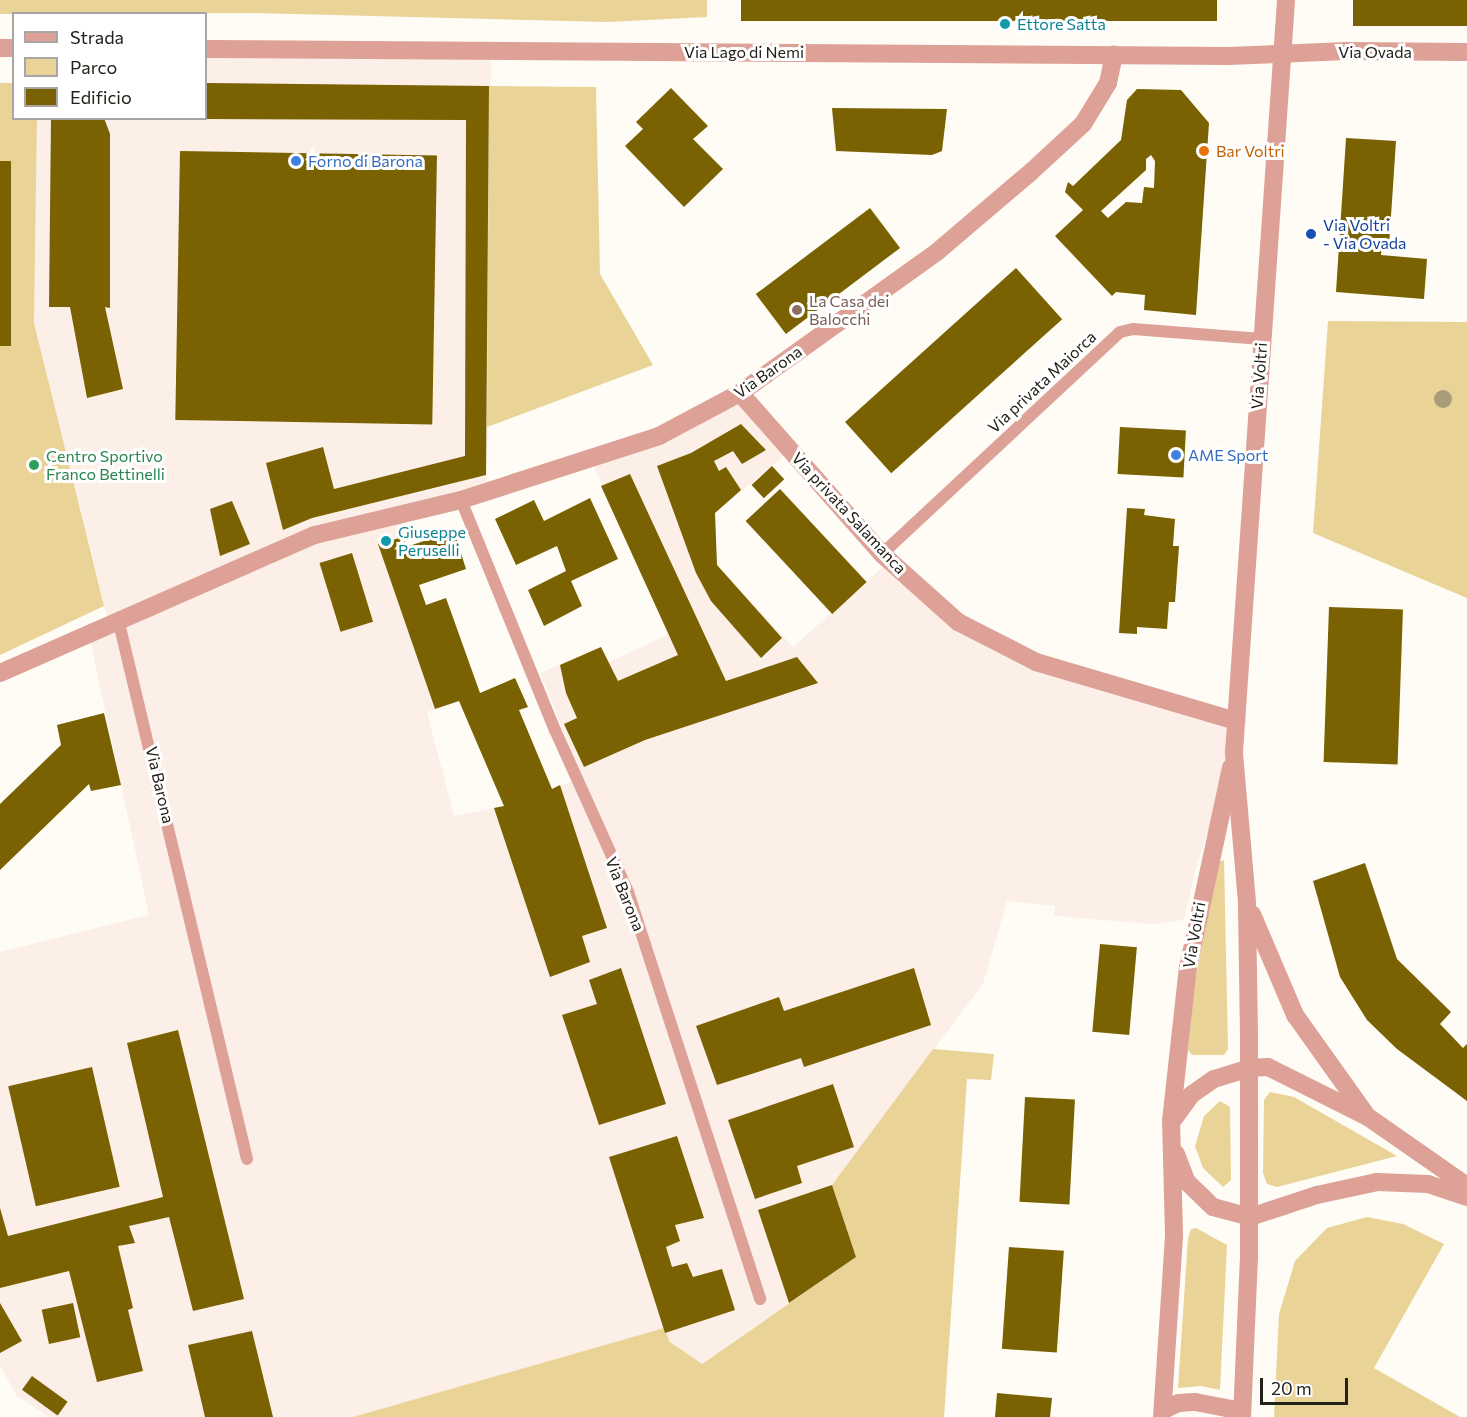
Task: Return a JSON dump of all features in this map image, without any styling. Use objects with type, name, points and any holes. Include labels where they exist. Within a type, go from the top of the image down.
[{"type":"street","name":"Via Voltri","points":[[1162,1413],[1174,1234],[1172,1121],[1188,968],[1234,752],[1287,0]]},
{"type":"street","name":"Via Lago di Nemi","points":[[207,49],[1114,55],[1282,53]]},
{"type":"street","name":"Via Ovada","points":[[1282,53],[1467,52]]},
{"type":"street","name":"Via Barona","points":[[0,673],[119,623],[315,535],[461,500],[659,436],[740,393],[938,251],[1032,171],[1083,124],[1108,83],[1114,55]]},
{"type":"street","name":"Via privata Salamanca","points":[[740,393],[882,554],[958,622],[993,643],[1036,662],[1236,721]]},
{"type":"street","name":"Via Voltri","points":[[1162,1413],[1179,1402],[1195,1402],[1242,1414],[1250,1217],[1247,902],[1234,752]]},
{"type":"street","points":[[1247,902],[1295,1015],[1368,1117]]},
{"type":"street","points":[[1172,1121],[1191,1095],[1214,1079],[1249,1068],[1271,1068],[1368,1117],[1467,1186]]},
{"type":"street","name":"Via Voltri","points":[[1171,1141],[1187,1182],[1213,1207],[1250,1217]]},
{"type":"street","points":[[1250,1217],[1317,1195],[1377,1182],[1420,1183],[1467,1197]]},
{"type":"lane","name":"Via privata Maiorca","points":[[882,554],[1120,332],[1133,329],[1262,339]]},
{"type":"lane","name":"Via Barona","points":[[461,500],[555,730],[628,892],[760,1299]]},
{"type":"lane","name":"Via Barona","points":[[119,623],[247,1159]]},
{"type":"shaded area","points":[[207,55],[491,57],[487,489],[314,533],[109,625],[34,323],[37,120],[207,120]]},
{"type":"shaded area","points":[[740,400],[787,453],[715,513],[717,565],[793,647],[884,566],[956,628],[1226,723],[1225,780],[1195,870],[1184,920],[1152,924],[1054,916],[1055,906],[1007,901],[983,984],[832,1185],[856,1257],[701,1364],[670,1342],[664,1328],[353,1417],[49,1417],[16,1395],[0,1365],[0,952],[149,915],[90,640],[316,537],[401,517],[406,547],[459,701],[427,712],[454,816],[504,806],[552,789],[582,777],[540,673],[601,647],[609,662],[669,634],[592,463]]},
{"type":"green space","points":[[0,0],[707,0],[707,17],[607,22],[207,12],[12,12],[12,14],[0,14]]},
{"type":"green space","name":"Centro Sportivo Franco Bettinelli","points":[[0,83],[12,83],[12,120],[37,120],[34,323],[104,606],[0,655]]},
{"type":"green space","points":[[489,86],[596,87],[600,274],[653,365],[487,427]]},
{"type":"green space","points":[[1328,321],[1467,322],[1467,598],[1313,533]]},
{"type":"green space","points":[[1224,860],[1228,1049],[1224,1055],[1192,1055],[1188,1050],[1195,981],[1219,862]]},
{"type":"green space","points":[[933,1049],[994,1054],[991,1080],[967,1079],[944,1417],[353,1417],[664,1328],[670,1342],[702,1364],[856,1257],[832,1185]]},
{"type":"green space","points":[[1270,1092],[1294,1097],[1397,1156],[1277,1187],[1267,1184],[1263,1173],[1264,1100]]},
{"type":"green space","points":[[1220,1101],[1230,1107],[1231,1180],[1223,1187],[1203,1168],[1195,1146],[1204,1116]]},
{"type":"green space","points":[[1367,1217],[1403,1224],[1444,1244],[1374,1368],[1460,1417],[1274,1417],[1279,1314],[1295,1261],[1327,1228]]},
{"type":"green space","points":[[1196,1228],[1227,1245],[1220,1390],[1201,1386],[1178,1388],[1188,1238],[1191,1229]]},
{"type":"building","points":[[741,0],[1217,0],[1217,21],[741,21]]},
{"type":"building","points":[[1353,0],[1467,0],[1467,26],[1353,26]]},
{"type":"building","points":[[207,83],[489,86],[486,475],[312,518],[283,530],[266,463],[323,447],[334,489],[465,456],[466,120],[207,119]]},
{"type":"building","points":[[671,88],[708,126],[693,139],[723,169],[684,207],[625,146],[643,129],[636,122]]},
{"type":"building","points":[[1137,89],[1181,90],[1209,123],[1196,315],[1144,310],[1145,295],[1116,292],[1112,296],[1055,236],[1083,210],[1065,192],[1068,182],[1073,186],[1121,140],[1127,100]],"holes":[[[1151,155],[1155,161],[1154,188],[1144,187],[1142,203],[1126,202],[1108,218],[1101,211],[1146,170],[1146,159]]]},
{"type":"building","points":[[832,108],[947,109],[942,151],[932,155],[836,151]]},
{"type":"building","points":[[51,120],[105,120],[110,134],[110,308],[105,307],[123,389],[87,398],[70,307],[49,307]]},
{"type":"building","points":[[1346,138],[1396,141],[1389,246],[1382,246],[1381,255],[1427,259],[1424,299],[1336,292]]},
{"type":"building","points":[[180,151],[437,155],[432,424],[175,420]]},
{"type":"building","points":[[0,161],[11,161],[11,346],[0,346]]},
{"type":"building","points":[[870,208],[900,248],[786,334],[756,294]]},
{"type":"building","points":[[1016,268],[1062,319],[891,473],[845,422]]},
{"type":"building","points":[[741,424],[766,450],[742,464],[733,451],[714,461],[719,471],[726,467],[741,490],[715,513],[717,565],[782,638],[761,658],[711,601],[696,573],[657,466],[691,453]]},
{"type":"building","points":[[1120,427],[1186,430],[1183,477],[1118,474]]},
{"type":"building","points":[[772,466],[784,479],[764,498],[752,485]]},
{"type":"building","points":[[630,474],[726,681],[797,657],[818,683],[645,740],[584,767],[564,724],[577,718],[566,693],[560,665],[601,647],[618,681],[678,655],[601,486]]},
{"type":"building","points":[[780,489],[867,582],[832,614],[746,521]]},
{"type":"building","points":[[590,498],[618,559],[571,581],[582,606],[544,626],[528,590],[566,571],[557,546],[516,565],[495,519],[534,500],[544,521]]},
{"type":"building","points":[[232,501],[250,544],[220,556],[210,509]]},
{"type":"building","points":[[1127,508],[1145,509],[1144,515],[1175,519],[1173,546],[1179,546],[1175,602],[1169,602],[1167,629],[1137,627],[1137,634],[1119,633]]},
{"type":"building","points":[[454,531],[466,569],[419,585],[426,605],[446,598],[480,693],[515,678],[528,707],[519,710],[552,789],[560,785],[607,928],[582,936],[590,962],[550,977],[494,808],[504,806],[459,701],[435,709],[378,544],[403,537],[406,547]]},
{"type":"building","points":[[352,553],[373,622],[341,632],[319,563]]},
{"type":"building","points":[[1329,607],[1403,610],[1398,764],[1324,762]]},
{"type":"building","points":[[104,713],[121,785],[91,791],[89,784],[0,870],[0,804],[61,745],[57,725]]},
{"type":"building","points":[[1365,863],[1397,959],[1451,1012],[1440,1024],[1463,1048],[1467,1044],[1467,1101],[1397,1049],[1367,1020],[1340,977],[1313,881]]},
{"type":"building","points":[[1100,944],[1137,947],[1129,1035],[1092,1032]]},
{"type":"building","points":[[621,968],[666,1104],[599,1125],[562,1015],[597,1004],[589,980]]},
{"type":"building","points":[[914,968],[931,1025],[804,1067],[801,1058],[717,1085],[696,1026],[779,997],[784,1011]]},
{"type":"building","points":[[178,1030],[244,1299],[193,1311],[169,1217],[129,1226],[135,1243],[118,1246],[133,1308],[128,1310],[143,1371],[97,1382],[69,1271],[0,1288],[0,1208],[8,1236],[163,1197],[127,1043]]},
{"type":"building","points":[[92,1067],[120,1187],[36,1206],[8,1086]]},
{"type":"building","points":[[833,1084],[854,1147],[797,1166],[802,1183],[755,1199],[728,1120]]},
{"type":"building","points":[[1025,1097],[1075,1100],[1069,1204],[1020,1202]]},
{"type":"building","points":[[677,1136],[704,1218],[675,1225],[680,1241],[666,1247],[672,1267],[687,1263],[693,1277],[722,1269],[735,1310],[665,1333],[609,1157]]},
{"type":"building","points":[[832,1185],[856,1257],[789,1303],[758,1210]]},
{"type":"building","points":[[1009,1247],[1064,1251],[1057,1353],[1002,1349]]},
{"type":"building","points":[[0,1303],[22,1341],[0,1353]]},
{"type":"building","points":[[73,1303],[80,1337],[49,1344],[42,1310]]},
{"type":"building","points":[[252,1331],[273,1417],[205,1417],[188,1345]]},
{"type":"building","points":[[32,1376],[68,1402],[58,1416],[22,1390]]},
{"type":"building","points":[[997,1393],[1052,1398],[1050,1417],[995,1417]]},
{"type":"place","name":"Ettore Satta","points":[[1005,24]]},
{"type":"place","name":"Bar Voltri","points":[[1204,151]]},
{"type":"place","name":"Forno di Barona","points":[[296,161]]},
{"type":"place","name":"Via Voltri - Via Ovada","points":[[1311,234]]},
{"type":"place","name":"La Casa dei Balocchi","points":[[797,310]]},
{"type":"place","name":"AME Sport","points":[[1176,455]]},
{"type":"place","name":"Centro Sportivo Franco Bettinelli","points":[[34,465]]},
{"type":"place","name":"Giuseppe Peruselli","points":[[386,541]]}]
